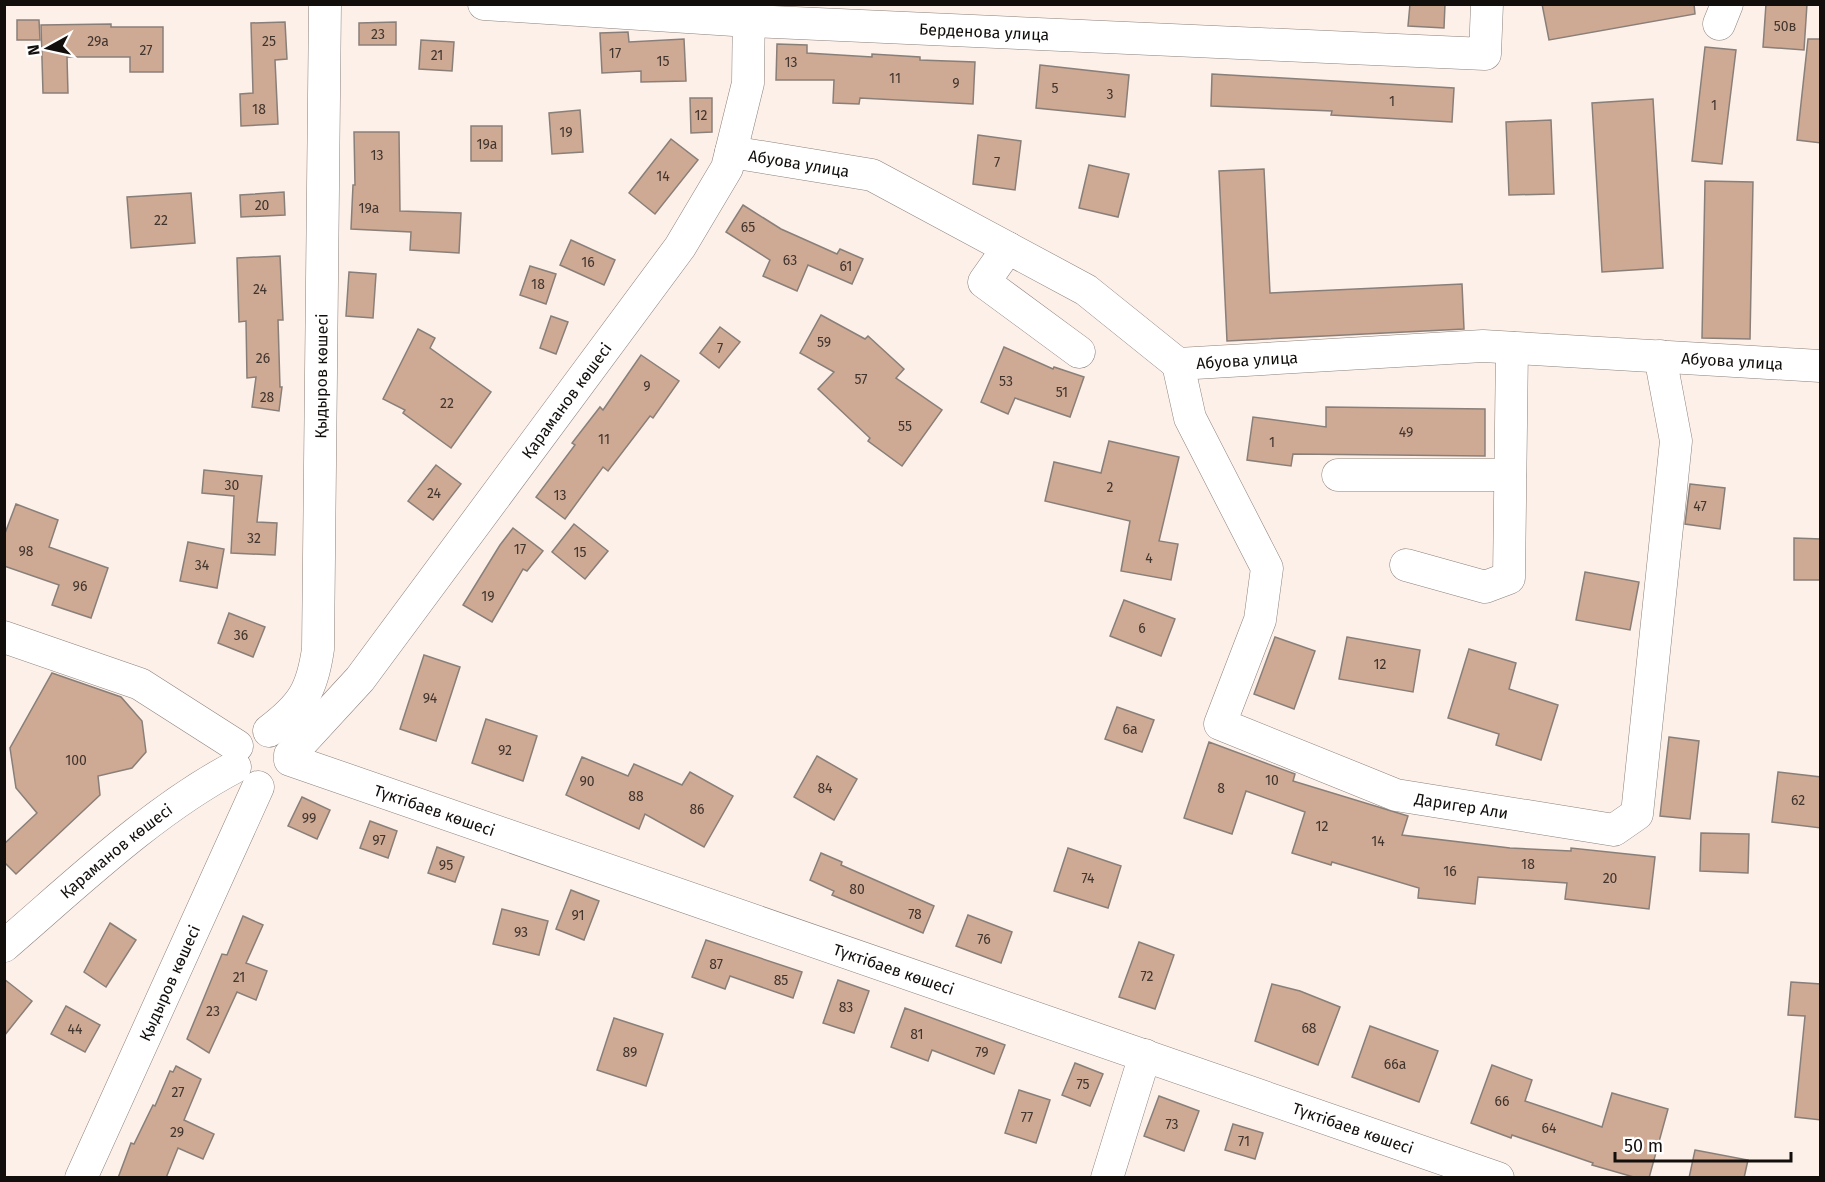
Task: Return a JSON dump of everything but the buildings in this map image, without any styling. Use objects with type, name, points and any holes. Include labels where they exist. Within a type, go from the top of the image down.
[{"type":"street","name":"Қыдыров көшесі","points":[[269,731],[289,716],[305,696],[314,675],[318,649],[325,4]]},
{"type":"street","name":"Берденова улица","points":[[484,4],[936,17],[1485,54],[1487,4]]},
{"type":"street","name":"Қараманов көшесі","points":[[290,757],[360,679],[680,247],[727,168],[748,83],[749,13]]},
{"type":"street","name":"Абуова улица","points":[[731,152],[872,175],[1086,290],[1178,364],[1483,346],[1821,366]]},
{"type":"street","points":[[1008,248],[984,282],[1079,352]]},
{"type":"street","points":[[1406,566],[1485,587],[1509,578],[1512,348]]},
{"type":"street","name":"Даригер Али","points":[[1178,364],[1190,418],[1267,568],[1260,620],[1220,724],[1396,795],[1614,830],[1637,814],[1676,441],[1660,356]]},
{"type":"street","points":[[1338,475],[1510,475]]},
{"type":"street","points":[[4,637],[140,684],[236,756]]},
{"type":"street","points":[[318,649],[324,663],[335,674],[360,679]]},
{"type":"street","points":[[260,730],[269,731],[279,736],[287,744],[290,757],[289,769],[284,777],[268,786],[258,787],[248,783],[240,776],[236,756],[243,738],[260,730]]},
{"type":"street","name":"Қараманов көшесі","points":[[4,946],[138,832],[216,776],[236,756]]},
{"type":"street","name":"Түктібаев көшесі","points":[[290,757],[1498,1178]]},
{"type":"street","name":"Қыдыров көшесі","points":[[81,1178],[258,787]]},
{"type":"street","points":[[1107,1178],[1145,1055]]}]
